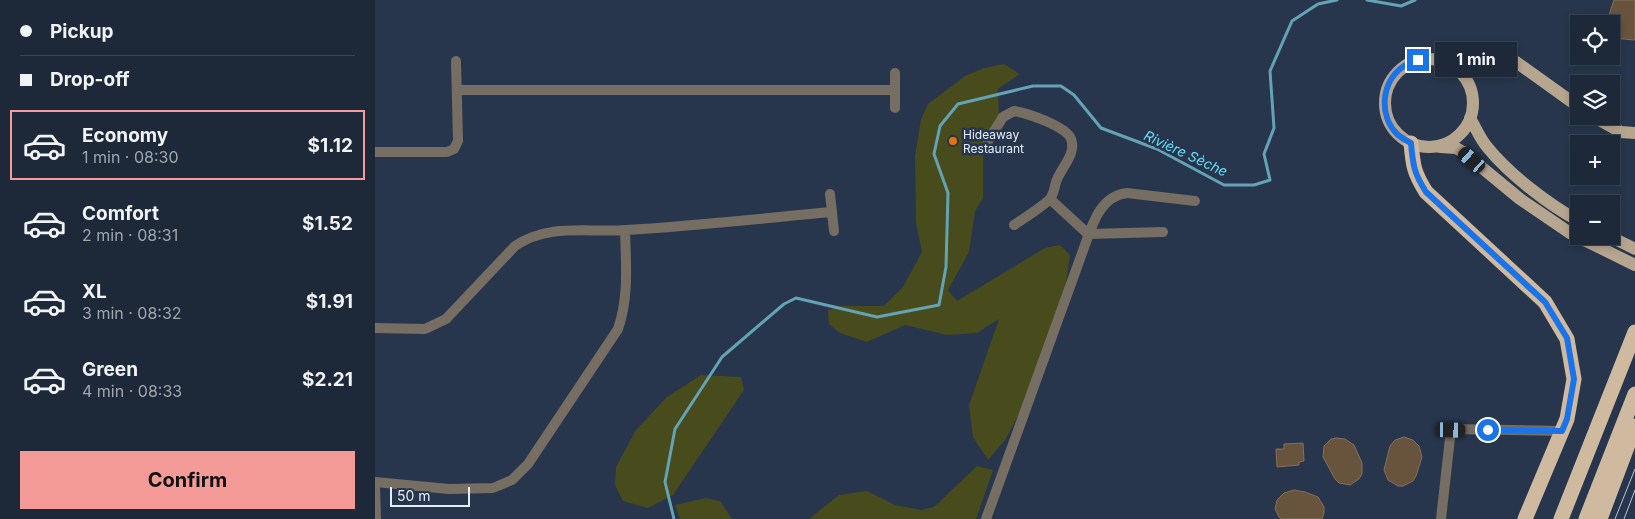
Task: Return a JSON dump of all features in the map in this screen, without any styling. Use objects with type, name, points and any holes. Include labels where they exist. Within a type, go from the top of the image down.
[{"type":"highway","points":[[1411,143],[1416,177],[1426,192],[1545,302],[1567,338],[1574,379],[1567,419],[1525,519]]},
{"type":"highway","points":[[1561,519],[1635,332]]},
{"type":"highway","points":[[1586,519],[1635,394]]},
{"type":"highway","points":[[1599,519],[1635,426]]},
{"type":"main road","points":[[1449,64],[1484,58],[1516,62],[1570,101]]},
{"type":"main road","points":[[1437,146],[1448,143],[1465,128],[1470,118],[1473,102],[1470,87],[1461,73],[1449,64],[1434,59],[1418,60],[1404,66],[1393,77],[1386,91],[1385,107],[1389,122],[1398,135],[1411,143],[1424,147],[1455,148],[1463,152],[1519,199],[1562,228],[1635,265]]},
{"type":"main road","points":[[1470,118],[1486,146],[1501,164],[1539,194],[1570,215]]},
{"type":"main road","points":[[1606,125],[1621,132],[1635,133]]},
{"type":"main road","points":[[1620,242],[1632,248]]},
{"type":"street","points":[[375,152],[447,152],[454,149],[458,141],[456,61]]},
{"type":"street","points":[[895,73],[895,108]]},
{"type":"street","points":[[457,90],[895,90]]},
{"type":"street","points":[[988,141],[1003,117],[1014,111],[1030,114],[1067,133],[1072,140],[1072,151],[1056,181],[1054,192],[1050,199],[1014,225]]},
{"type":"street","points":[[986,519],[1088,234],[1098,212],[1104,204],[1119,194],[1127,193],[1195,201]]},
{"type":"street","points":[[830,194],[834,231]]},
{"type":"street","points":[[1050,199],[1088,234],[1163,232]]},
{"type":"street","points":[[375,328],[425,329],[446,319],[509,251],[521,242],[536,235],[556,231],[625,230],[832,212]]},
{"type":"street","points":[[375,482],[449,489],[493,488],[511,480],[528,464],[618,328],[623,309],[625,285],[625,230]]},
{"type":"street","points":[[1441,519],[1451,430],[1562,431]]},
{"type":"street","points":[[375,486],[376,519]]},
{"type":"green space","points":[[1004,64],[1020,74],[998,89],[999,118],[983,140],[983,198],[975,211],[969,252],[948,290],[957,301],[1045,248],[1060,245],[1070,255],[1066,283],[1025,403],[1005,440],[988,460],[973,437],[969,405],[999,319],[977,333],[947,335],[905,325],[867,342],[840,333],[829,324],[828,310],[841,306],[884,306],[903,287],[922,252],[916,223],[915,156],[921,119],[928,104],[965,76],[984,68]]},
{"type":"green space","points":[[701,375],[741,377],[744,390],[673,495],[648,508],[623,501],[615,485],[616,467],[636,430],[667,397]]},
{"type":"green space","points":[[977,466],[993,470],[976,519],[809,519],[839,495],[867,491],[895,505],[921,510],[934,507]]},
{"type":"green space","points":[[706,498],[720,501],[732,519],[680,519],[675,505]]},
{"type":"building","points":[[1614,0],[1635,0],[1635,40],[1620,39],[1620,15],[1609,15]]},
{"type":"building","points":[[1404,437],[1413,440],[1419,446],[1422,457],[1413,481],[1403,486],[1398,486],[1388,480],[1384,470],[1390,446],[1395,440]]},
{"type":"building","points":[[1331,439],[1345,439],[1354,445],[1362,463],[1362,474],[1359,479],[1350,485],[1339,483],[1335,479],[1323,457],[1324,446]]},
{"type":"building","points":[[1303,443],[1304,461],[1299,462],[1299,465],[1277,467],[1276,449],[1284,449],[1284,444]]},
{"type":"building","points":[[1294,490],[1318,497],[1324,507],[1322,519],[1281,519],[1279,517],[1275,509],[1277,500],[1284,493]]},
{"type":"waterway","name":"Rivière Sèche","points":[[674,519],[665,482],[675,429],[722,357],[784,304],[796,298],[877,317],[939,305],[946,267],[948,193],[934,154],[940,126],[958,104],[1033,86],[1061,86],[1074,95],[1101,128],[1157,149],[1224,185],[1254,185],[1270,180],[1264,154],[1274,128],[1270,71],[1292,21],[1318,4],[1337,0]]},
{"type":"waterway","name":"Rivière Sèche","points":[[1367,0],[1401,6],[1415,0]]},
{"type":"tram line","points":[[1615,519],[1635,469]]},
{"type":"tram line","points":[[1624,519],[1635,490]]},
{"type":"place","name":"Hideaway Restaurant","points":[[953,141]]},
{"type":"route","points":[[1418,60],[1404,66],[1393,77],[1386,91],[1385,107],[1389,122],[1398,135],[1411,143],[1416,177],[1426,192],[1545,302],[1567,338],[1574,379],[1567,419],[1562,431],[1488,430]]}]
